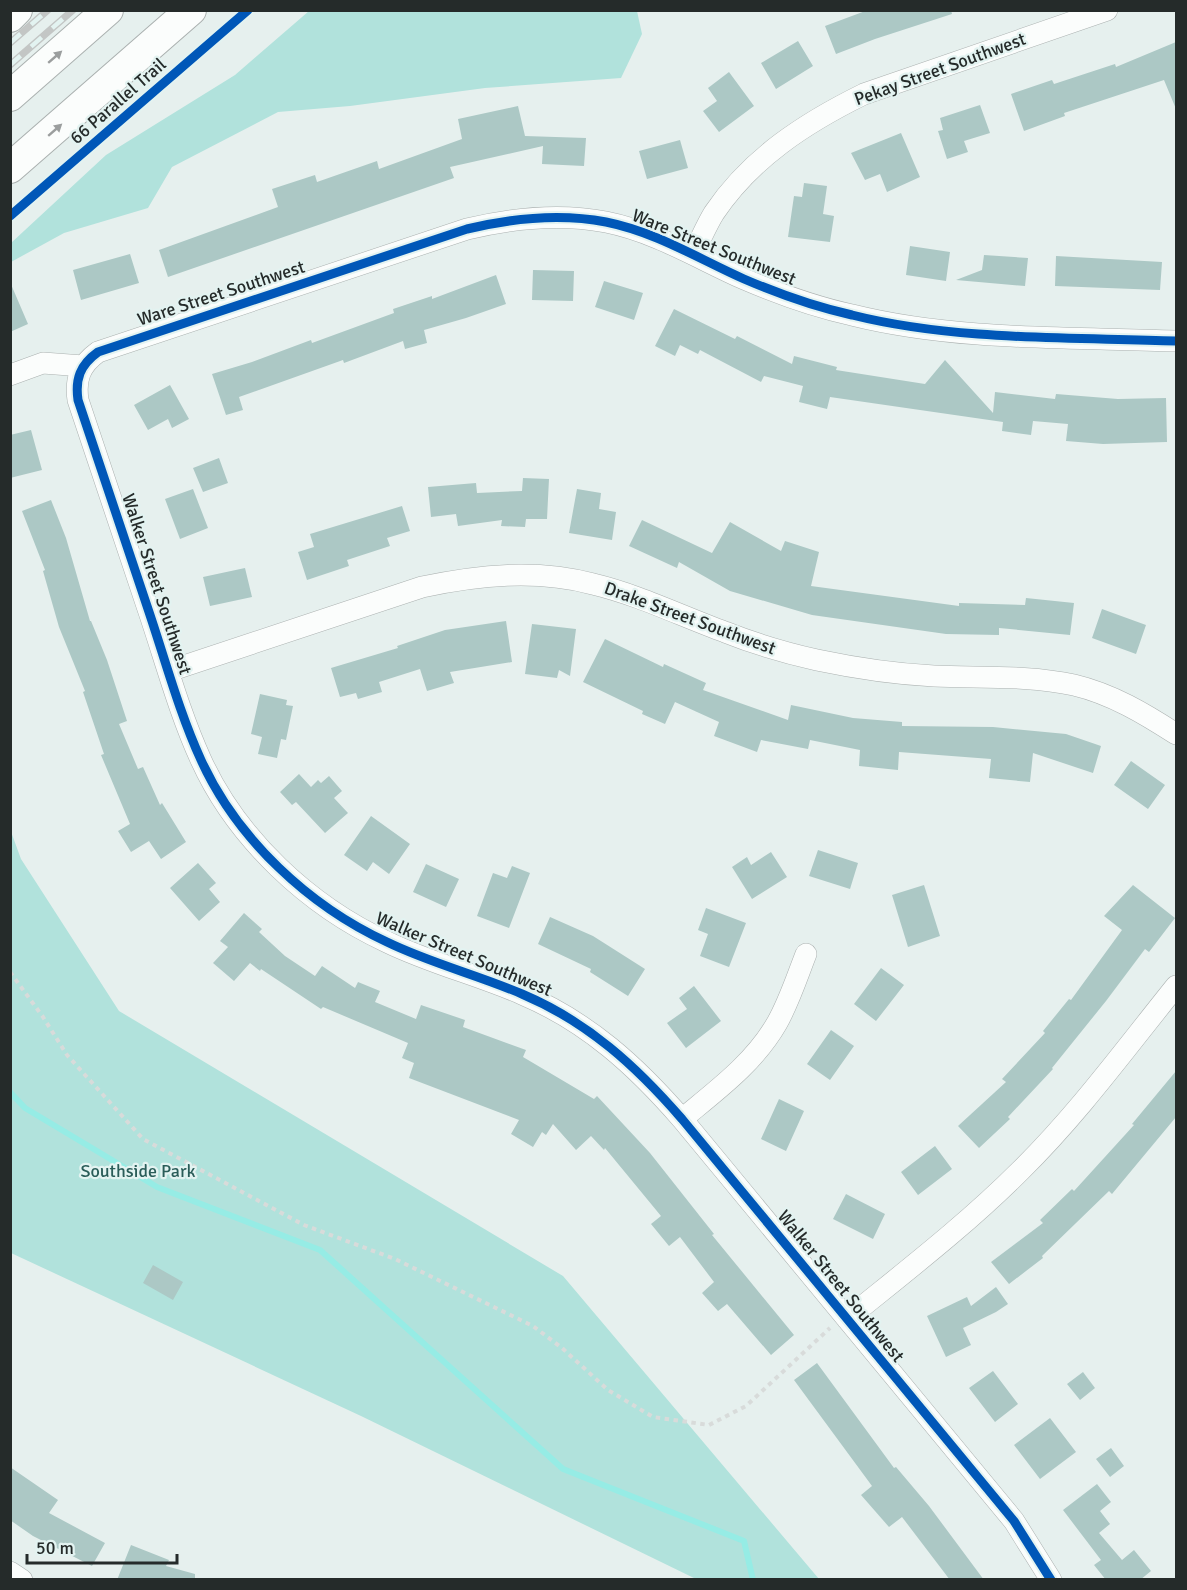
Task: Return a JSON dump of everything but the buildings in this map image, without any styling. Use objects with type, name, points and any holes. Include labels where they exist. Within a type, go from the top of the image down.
[{"type":"highway","points":[[10,17],[18,10]]},
{"type":"highway","points":[[10,96],[108,10]]},
{"type":"highway","points":[[10,168],[191,10]]},
{"type":"street","name":"Pekay Street Southwest","points":[[693,254],[712,215],[732,187],[772,150],[830,110],[864,93],[1107,10]]},
{"type":"street","name":"Ware Street Southwest","points":[[83,366],[98,352],[456,233],[500,221],[534,217],[606,222],[644,232],[745,279],[806,302],[905,326],[963,333],[1176,341]]},
{"type":"street","points":[[10,375],[44,363],[83,366]]},
{"type":"street","name":"Walker Street Southwest","points":[[83,366],[76,387],[78,400],[169,671],[202,761],[224,800],[250,835],[277,866],[311,896],[347,921],[388,943],[520,993],[573,1020],[611,1047],[649,1081],[1014,1521],[1051,1580]]},
{"type":"street","name":"Drake Street Southwest","points":[[169,671],[422,587],[462,579],[507,574],[547,576],[591,583],[634,596],[727,633],[818,660],[873,670],[930,676],[1043,680],[1076,685],[1111,697],[1145,714],[1176,734]]},
{"type":"street","points":[[682,1119],[736,1074],[759,1049],[778,1022],[807,954]]},
{"type":"street","points":[[846,1317],[940,1244],[1021,1170],[1065,1123],[1176,986]]},
{"type":"street","points":[[10,1572],[22,1580]]},
{"type":"path","points":[[10,972],[32,1000],[67,1055],[143,1139],[304,1226],[395,1259],[533,1326],[562,1348],[608,1390],[653,1417],[709,1425],[746,1406],[846,1317]]},
{"type":"green space","points":[[309,11],[637,11],[642,34],[621,78],[485,88],[350,106],[278,112],[172,167],[148,208],[64,233],[11,262],[11,243],[106,155],[235,75]]},
{"type":"green space","name":"Southside Park","points":[[10,829],[21,859],[119,1011],[563,1276],[819,1579],[696,1579],[361,1416],[11,1253]]},
{"type":"waterway","points":[[10,1092],[25,1108],[157,1187],[320,1250],[563,1469],[744,1541],[753,1580]]},
{"type":"railway","points":[[10,43],[48,10]]},
{"type":"railway","points":[[10,65],[73,10]]},
{"type":"cycle path","name":"66 Parallel Trail","points":[[10,216],[248,10]]},
{"type":"cycle path","points":[[1051,1580],[1014,1521],[682,1119],[629,1064],[590,1032],[546,1005],[505,987],[403,949],[358,927],[303,889],[255,843],[234,817],[216,789],[186,723],[78,400],[77,385],[83,367],[98,352],[467,229],[502,222],[553,217],[588,219],[624,226],[660,239],[744,279],[784,295],[838,312],[891,323],[972,334],[1176,341]]}]
